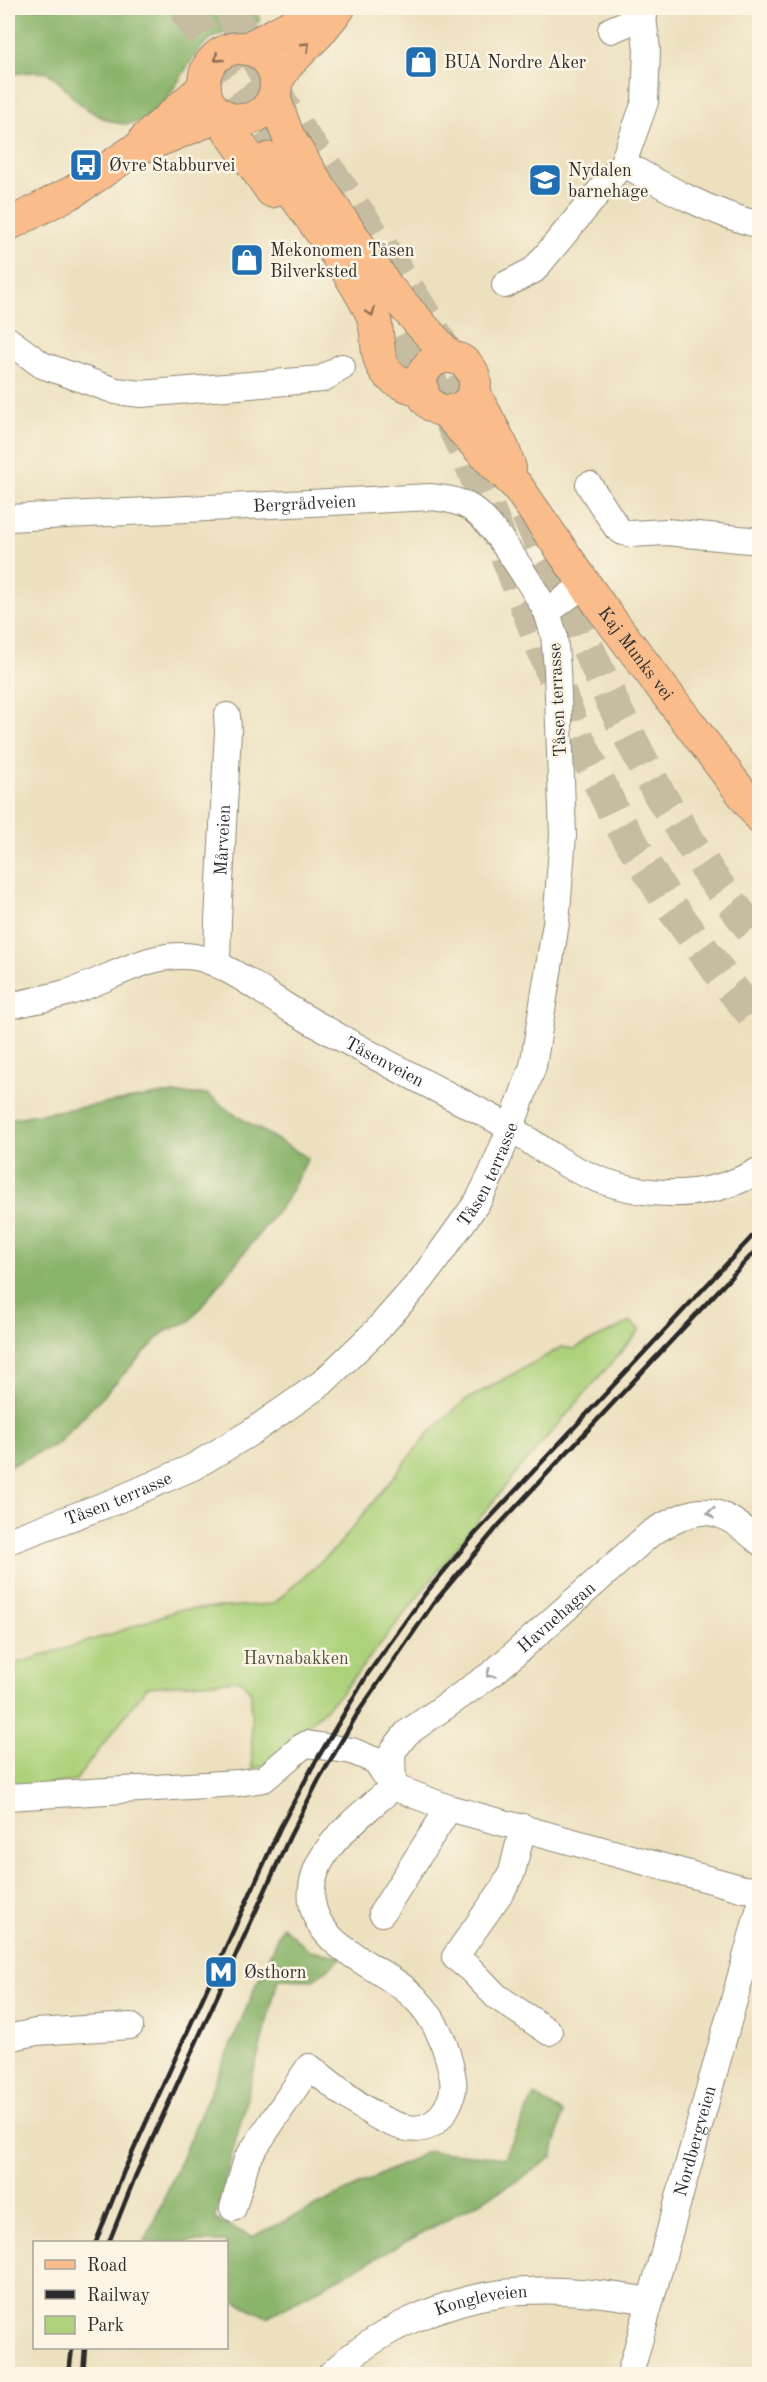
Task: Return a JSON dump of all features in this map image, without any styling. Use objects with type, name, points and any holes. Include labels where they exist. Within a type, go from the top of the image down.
[{"type":"highway","points":[[234,117],[233,136],[341,292]]},
{"type":"highway","points":[[269,159],[371,310],[378,337],[380,361],[384,369],[392,378],[403,384],[422,383]]},
{"type":"main road","points":[[234,117],[210,102],[205,86],[210,65],[217,57],[226,51],[246,49],[307,17],[338,9]]},
{"type":"main road","points":[[133,151],[234,117],[263,112],[287,65],[318,34],[338,9]]},
{"type":"main road","points":[[246,49],[258,53],[267,60],[273,70],[275,89]]},
{"type":"main road","points":[[8,225],[74,191],[133,151],[154,128],[205,86]]},
{"type":"main road","name":"Kaj Munks vei","points":[[275,89],[288,136],[320,188],[388,288],[450,357],[465,363],[470,369],[474,376],[474,392],[503,448],[517,486]]},
{"type":"main road","name":"Kaj Munks vei","points":[[234,117],[320,188]]},
{"type":"main road","name":"Kaj Munks vei","points":[[388,288],[428,402],[446,411],[486,456],[517,486],[585,584],[759,817]]},
{"type":"main road","points":[[422,383],[425,370],[436,360],[450,357]]},
{"type":"main road","points":[[446,411],[454,411],[467,404],[474,392]]},
{"type":"street","points":[[505,285],[534,270],[623,163],[645,102],[647,50],[643,12],[611,30]]},
{"type":"street","points":[[623,163],[660,184],[723,214],[759,225]]},
{"type":"street","points":[[8,340],[42,366],[116,391],[141,394],[322,380],[342,367]]},
{"type":"street","points":[[589,485],[617,528],[623,532],[666,532],[759,541]]},
{"type":"street","name":"Bergrådveien","points":[[8,518],[431,497],[451,500],[471,508],[491,527],[547,612]]},
{"type":"street","points":[[547,612],[585,584]]},
{"type":"street","name":"Tåsen terrasse","points":[[8,1540],[113,1502],[193,1467],[250,1433],[322,1383],[377,1330],[422,1279],[457,1232],[492,1173],[533,1066],[549,972],[561,868],[563,836],[556,669],[554,635],[547,612]]},
{"type":"street","name":"Mårveien","points":[[218,964],[227,716]]},
{"type":"street","name":"Tåsenveien","points":[[8,1006],[70,992],[142,963],[167,958],[194,957],[218,964],[341,1038],[511,1127],[555,1158],[599,1181],[626,1189],[656,1193],[693,1192],[715,1189],[759,1170]]},
{"type":"street","name":"Havnehagan","points":[[393,1787],[392,1752],[407,1733],[493,1672],[651,1533],[675,1519],[698,1512],[719,1513],[733,1520],[759,1542]]},
{"type":"street","points":[[8,1797],[213,1785],[264,1779],[307,1744],[343,1748],[376,1761],[393,1787],[449,1808],[744,1889],[759,1890]]},
{"type":"street","points":[[233,2208],[248,2159],[309,2067],[364,2108],[401,2129],[416,2130],[430,2126],[448,2107],[454,2086],[449,2056],[430,2014],[414,1997],[384,1974],[333,1941],[316,1918],[312,1900],[317,1871],[332,1843],[393,1787]]},
{"type":"street","points":[[382,1912],[449,1808]]},
{"type":"street","points":[[523,1827],[512,1872],[503,1889],[455,1958],[470,1969],[496,1996],[549,2032]]},
{"type":"street","name":"Nordbergveien","points":[[630,2374],[759,1907]]},
{"type":"street","points":[[8,2038],[36,2032],[130,2026]]},
{"type":"street","name":"Kongleveien","points":[[331,2374],[392,2329],[447,2306],[480,2298],[502,2293],[551,2292],[649,2301]]},
{"type":"green space","points":[[8,8],[258,8],[259,22],[212,38],[192,59],[165,101],[142,121],[127,124],[107,120],[88,110],[48,73],[8,74]]},
{"type":"green space","points":[[164,1094],[207,1094],[232,1113],[308,1158],[286,1200],[190,1321],[164,1332],[57,1444],[8,1467],[8,1119]]},
{"type":"green space","name":"Havnabakken","points":[[631,1322],[640,1330],[515,1474],[343,1691],[267,1766],[252,1768],[251,1692],[241,1680],[147,1687],[75,1781],[8,1791],[8,1666],[112,1634],[178,1610],[273,1604],[337,1547],[427,1435],[464,1401],[562,1347],[573,1349]]},
{"type":"green space","points":[[282,1926],[310,1951],[343,1957],[313,1980],[278,1979],[215,2219],[252,2237],[429,2151],[505,2158],[534,2095],[563,2113],[552,2157],[516,2182],[267,2317],[228,2298],[228,2241],[145,2241]]},
{"type":"tunnel","points":[[184,8],[292,160]]},
{"type":"tunnel","points":[[231,8],[235,20],[286,111]]},
{"type":"tunnel","points":[[297,128],[397,271],[442,345],[483,421]]},
{"type":"tunnel","points":[[380,290],[442,402],[473,469],[575,732],[617,819],[670,905],[760,1023]]},
{"type":"tunnel","points":[[527,514],[616,710],[658,792],[711,876],[760,940]]},
{"type":"railway","points":[[96,2241],[124,2171],[280,1828],[313,1766],[367,1675],[425,1594],[474,1535],[760,1228]]},
{"type":"railway","points":[[109,2241],[135,2177],[289,1838],[316,1785],[359,1711],[433,1604],[499,1525],[760,1246]]},
{"type":"railway","points":[[69,2374],[72,2349]]},
{"type":"railway","points":[[83,2374],[85,2349]]},
{"type":"place","name":"BUA Nordre Aker","points":[[421,62]]},
{"type":"place","name":"Øvre Stabburvei","points":[[86,165]]},
{"type":"place","name":"Nydalen barnehage","points":[[545,180]]},
{"type":"place","name":"Mekonomen Tåsen Bilverksted","points":[[247,260]]},
{"type":"place","name":"Østhorn","points":[[221,1972]]}]
